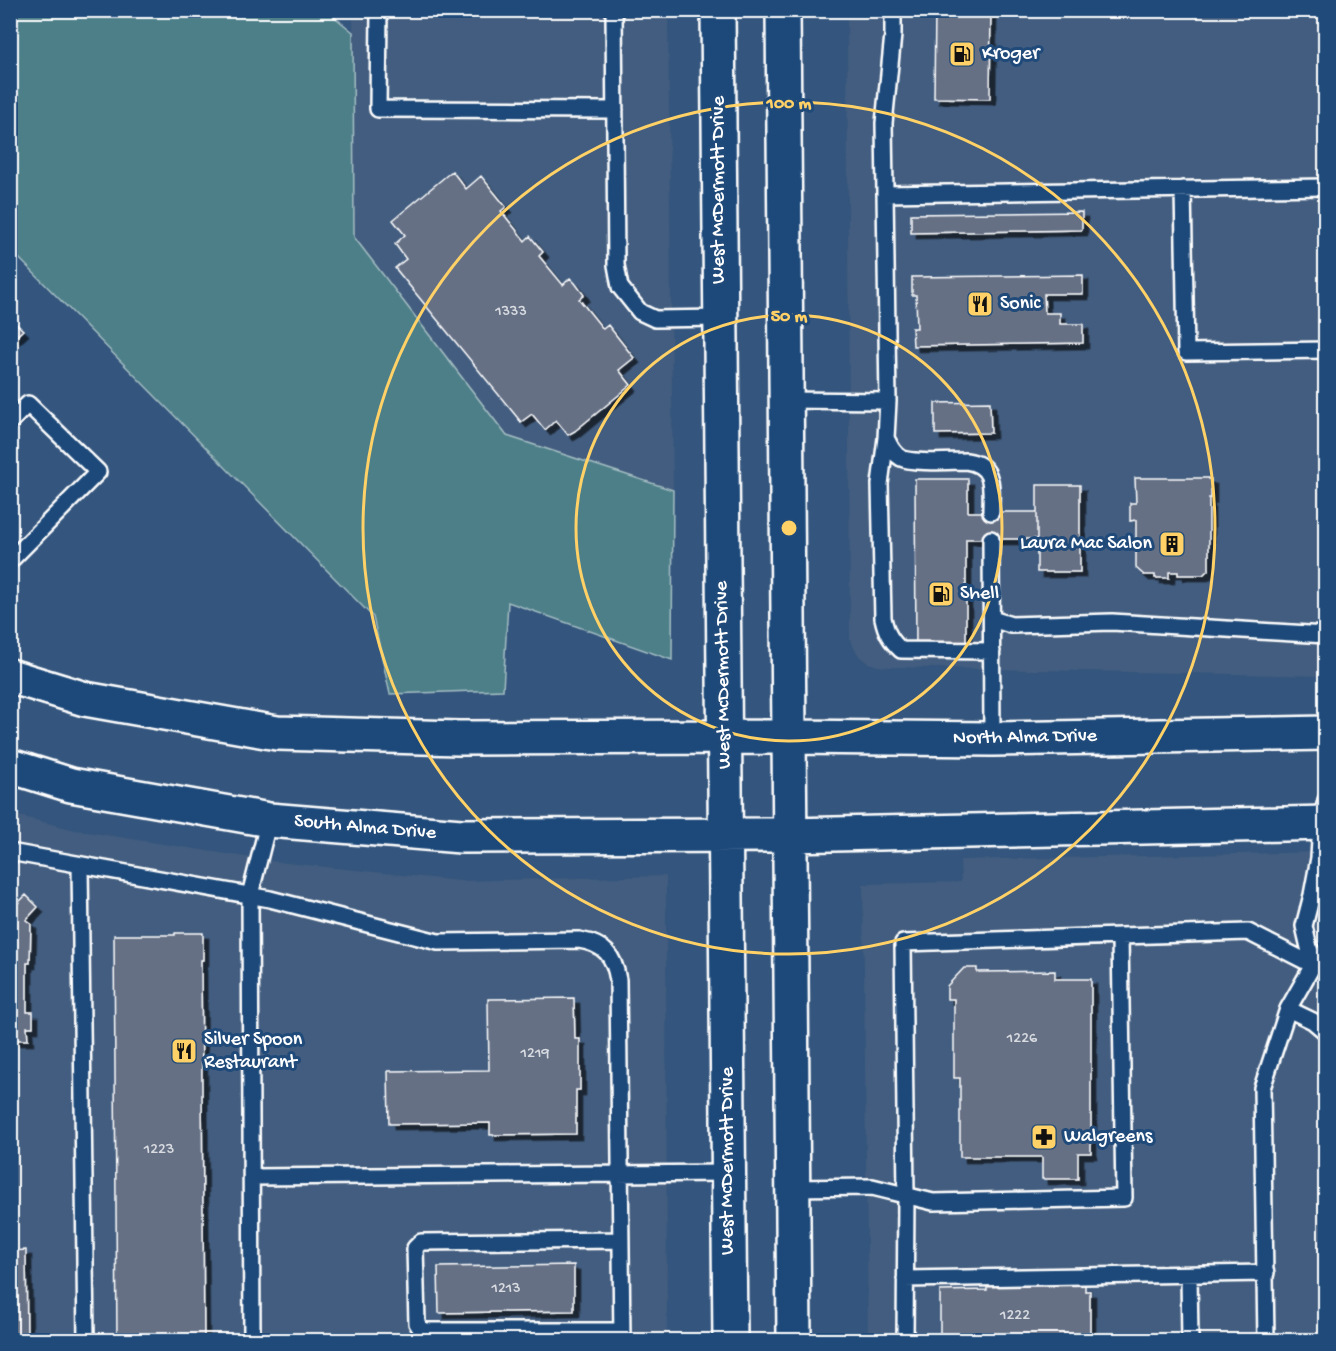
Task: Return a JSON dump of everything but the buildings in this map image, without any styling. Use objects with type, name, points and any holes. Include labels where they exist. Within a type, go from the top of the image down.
[{"type":"main road","name":"West McDermott Drive","points":[[718,10],[730,1341]]},
{"type":"main road","points":[[783,10],[794,1341]]},
{"type":"main road","points":[[10,676],[85,699],[277,733],[459,738],[725,738]]},
{"type":"main road","name":"North Alma Drive","points":[[725,738],[992,739],[1326,733]]},
{"type":"main road","name":"South Alma Drive","points":[[10,766],[71,785],[269,820],[462,836],[725,836]]},
{"type":"main road","points":[[725,836],[789,836],[1324,815]]},
{"type":"lane","points":[[379,10],[378,109],[615,110]]},
{"type":"lane","points":[[614,10],[616,265],[620,287],[640,312],[655,320],[720,318]]},
{"type":"lane","points":[[893,10],[893,35],[884,123],[888,401],[880,484],[883,618],[885,630],[901,650],[992,651]]},
{"type":"lane","points":[[885,194],[1326,187]]},
{"type":"lane","points":[[1183,189],[1186,352],[1326,350]]},
{"type":"lane","points":[[785,400],[888,401]]},
{"type":"lane","points":[[10,422],[28,404],[98,472],[10,561]]},
{"type":"lane","points":[[886,438],[892,451],[909,460],[966,461],[974,462],[982,467],[991,481],[991,512]]},
{"type":"lane","points":[[991,539],[992,739]]},
{"type":"lane","points":[[992,619],[1011,625],[1112,622],[1326,635]]},
{"type":"lane","points":[[1313,965],[1304,926],[1319,858],[1324,815]]},
{"type":"lane","points":[[252,1341],[250,895],[269,820]]},
{"type":"lane","points":[[10,852],[270,899],[438,942],[579,940],[603,947],[611,956],[618,980],[620,1174],[621,1240],[622,1336],[422,1331],[417,1323],[415,1248],[421,1242],[621,1240]]},
{"type":"lane","points":[[80,865],[86,1341]]},
{"type":"lane","points":[[905,1341],[903,943],[1248,932],[1313,965]]},
{"type":"lane","points":[[792,1188],[872,1188],[933,1202],[1124,1198],[1120,936]]},
{"type":"lane","points":[[1266,1341],[1262,1088],[1288,1009],[1313,965],[1326,950]]},
{"type":"lane","points":[[1288,1009],[1313,1021],[1326,1032]]},
{"type":"lane","points":[[252,1177],[728,1173]]},
{"type":"lane","points":[[905,1279],[1266,1273]]},
{"type":"lane","points":[[1190,1275],[1190,1341]]},
{"type":"shaded area","points":[[353,11],[668,11],[673,490],[507,436],[354,237]]},
{"type":"shaded area","points":[[847,11],[1325,11],[1325,676],[888,667],[868,663],[860,657],[850,639]]},
{"type":"shaded area","points":[[11,814],[75,830],[278,862],[460,881],[666,876],[667,1340],[11,1340]]},
{"type":"shaded area","points":[[1325,852],[1325,1340],[868,1340],[863,884],[961,882],[960,860]]},
{"type":"green space","points":[[11,10],[327,11],[353,32],[354,237],[507,436],[673,490],[672,660],[508,602],[503,690],[390,694],[373,617],[11,250]]},
{"type":"place","name":"Kroger","points":[[962,54]]},
{"type":"place","name":"Sonic","points":[[980,304]]},
{"type":"place","name":"Laura Mac Salon","points":[[1172,544]]},
{"type":"place","name":"Shell","points":[[941,594]]},
{"type":"place","name":"Silver Spoon Restaurant","points":[[184,1051]]},
{"type":"place","name":"Walgreens","points":[[1044,1137]]}]
